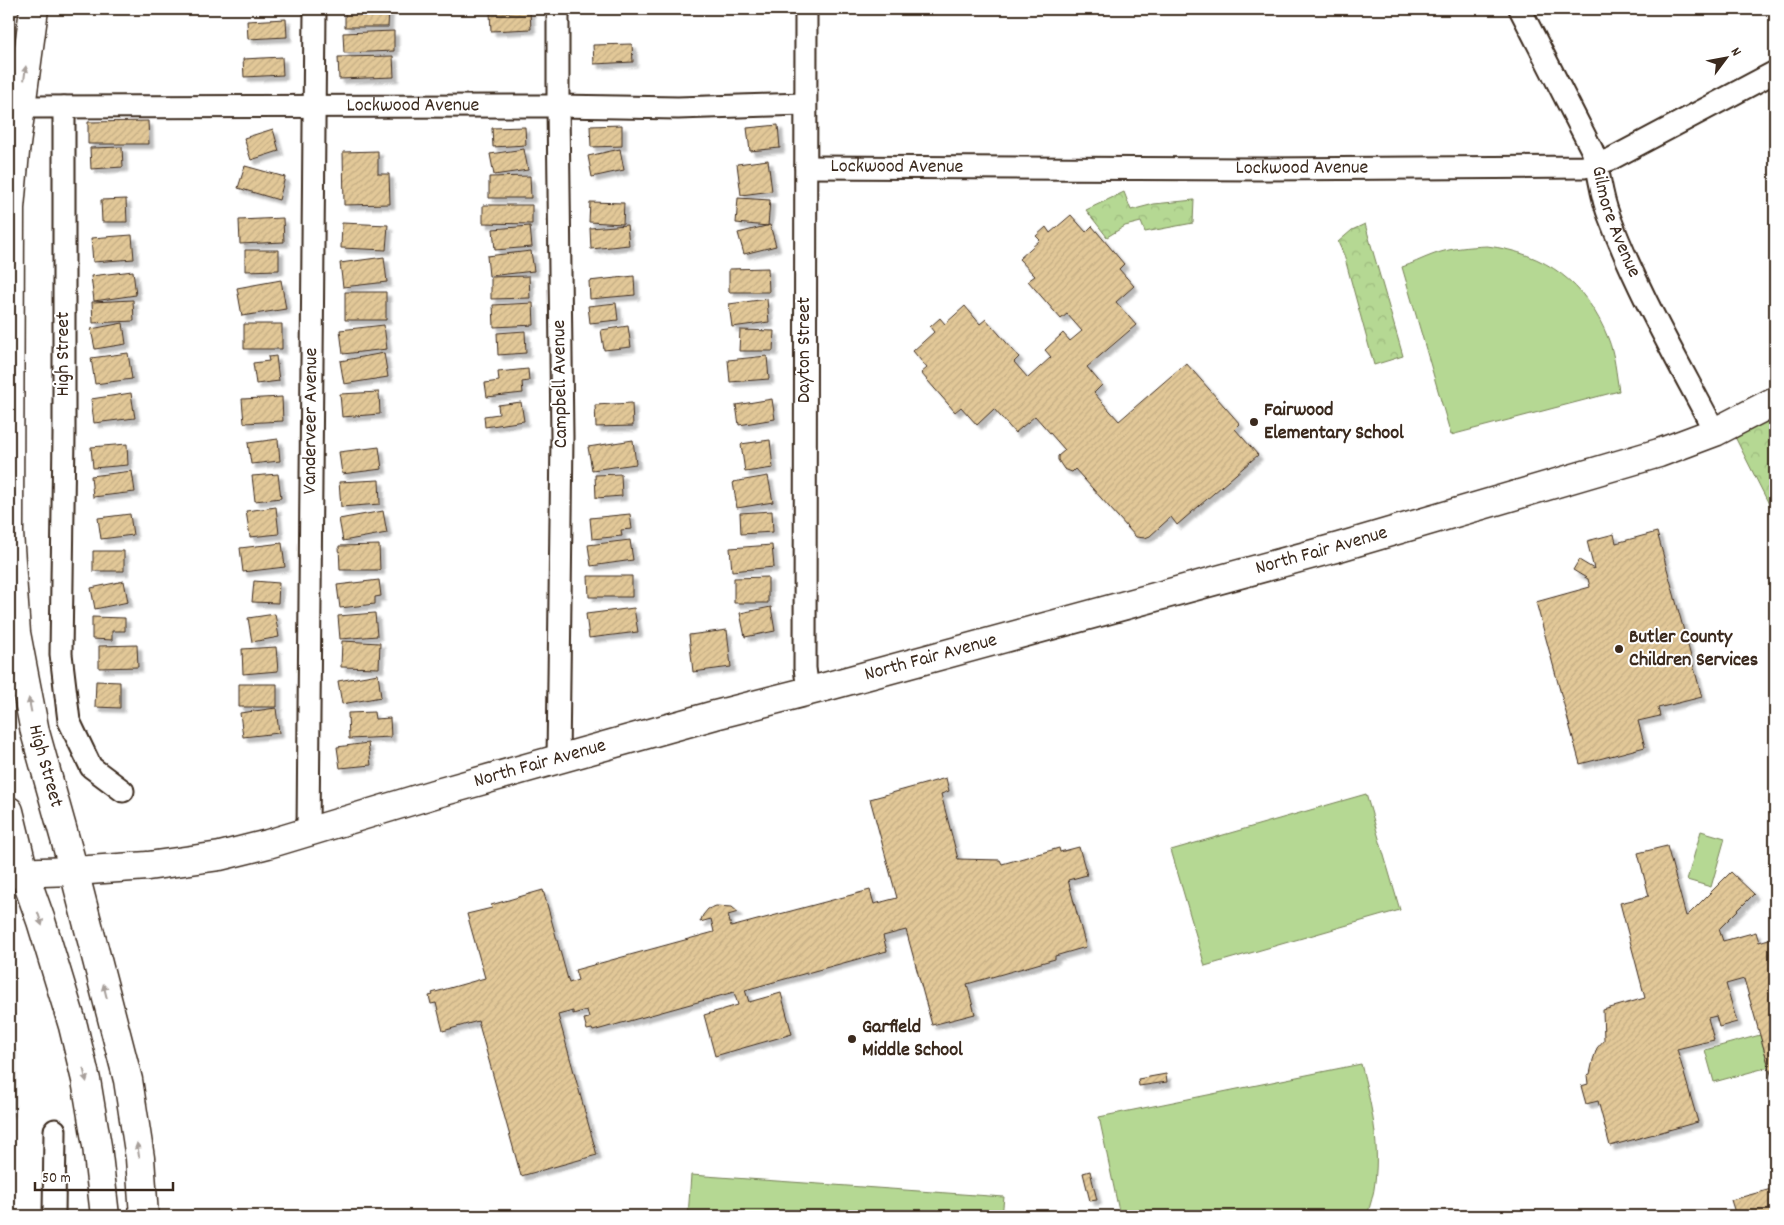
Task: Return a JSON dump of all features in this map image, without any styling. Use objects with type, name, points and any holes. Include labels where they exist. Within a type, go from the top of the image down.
[{"type":"main road","name":"High Street","points":[[34,9],[15,152],[10,208],[11,429],[9,533],[15,623],[35,732],[74,871],[128,1080],[140,1158],[144,1216]]},
{"type":"main road","name":"North Fair Avenue","points":[[17,873],[148,866],[210,858],[268,844],[434,794],[715,715],[1340,547],[1659,454],[1715,432],[1775,401]]},
{"type":"main road","points":[[9,811],[17,873],[41,921],[73,1026],[86,1080],[98,1146],[105,1216]]},
{"type":"street","name":"Vanderveer Avenue","points":[[308,832],[315,9]]},
{"type":"street","name":"Campbell Avenue","points":[[558,9],[562,437],[558,760]]},
{"type":"street","name":"Dayton Street","points":[[806,9],[805,668],[808,691]]},
{"type":"street","name":"Gilmore Avenue","points":[[1520,9],[1597,164],[1602,195],[1609,216],[1638,284],[1715,432]]},
{"type":"street","name":"Lockwood Avenue","points":[[806,167],[1272,169],[1582,167],[1597,164],[1775,72]]},
{"type":"street","name":"Lockwood Avenue","points":[[21,107],[558,106],[678,108],[805,104]]},
{"type":"street","name":"High Street","points":[[64,107],[64,435],[61,654],[69,721],[91,767],[122,791]]},
{"type":"street","points":[[54,1216],[55,1130]]},
{"type":"green space","points":[[1124,192],[1131,210],[1154,204],[1194,200],[1193,223],[1145,232],[1141,222],[1125,226],[1107,237],[1086,210]]},
{"type":"green space","points":[[1365,224],[1403,356],[1374,365],[1344,255],[1338,242],[1352,230]]},
{"type":"green space","points":[[1487,246],[1528,256],[1561,274],[1576,287],[1588,301],[1608,338],[1614,358],[1619,391],[1451,435],[1402,267],[1445,251]]},
{"type":"green space","points":[[1775,401],[1775,516],[1729,425]]},
{"type":"green space","points":[[1366,794],[1400,910],[1205,966],[1171,850]]},
{"type":"green space","points":[[1701,831],[1725,838],[1711,887],[1687,880]]},
{"type":"green space","points":[[1760,1035],[1769,1067],[1714,1082],[1705,1050]]},
{"type":"green space","points":[[1361,1064],[1371,1108],[1376,1152],[1374,1186],[1367,1216],[1120,1216],[1099,1117]]},
{"type":"green space","points":[[691,1175],[1004,1197],[1002,1216],[688,1216]]},
{"type":"building","points":[[345,9],[389,9],[388,27],[345,27]]},
{"type":"building","points":[[530,11],[531,29],[491,31],[490,13]]},
{"type":"building","points":[[286,19],[287,37],[248,39],[247,21]]},
{"type":"building","points":[[394,31],[394,51],[344,53],[343,33]]},
{"type":"building","points":[[632,44],[633,62],[594,64],[593,45]]},
{"type":"building","points":[[393,56],[394,77],[339,79],[338,57]]},
{"type":"building","points":[[282,57],[283,75],[244,77],[243,59]]},
{"type":"building","points":[[148,121],[149,144],[88,144],[88,122]]},
{"type":"building","points":[[622,125],[622,146],[591,147],[590,126]]},
{"type":"building","points":[[778,125],[780,148],[750,151],[747,128]]},
{"type":"building","points":[[525,127],[526,145],[493,147],[492,128]]},
{"type":"building","points":[[273,129],[279,151],[251,160],[244,138]]},
{"type":"building","points":[[122,147],[123,167],[91,169],[90,148]]},
{"type":"building","points":[[524,149],[528,170],[494,175],[490,154]]},
{"type":"building","points":[[620,149],[624,170],[592,177],[588,156]]},
{"type":"building","points":[[378,151],[378,174],[389,174],[390,204],[344,205],[343,152]]},
{"type":"building","points":[[768,160],[772,191],[741,195],[737,164]]},
{"type":"building","points":[[245,166],[285,177],[279,200],[238,188]]},
{"type":"building","points":[[530,176],[531,198],[489,198],[489,177]]},
{"type":"building","points":[[738,198],[770,200],[768,226],[736,223]]},
{"type":"building","points":[[126,199],[127,222],[102,222],[101,200]]},
{"type":"building","points":[[590,202],[624,203],[623,224],[589,222]]},
{"type":"building","points":[[483,205],[532,205],[532,224],[483,223]]},
{"type":"building","name":"Fairwood Elementary School","points":[[1071,215],[1086,232],[1092,226],[1124,264],[1119,269],[1134,286],[1116,302],[1136,325],[1087,367],[1102,385],[1094,393],[1119,421],[1186,363],[1240,424],[1235,429],[1258,455],[1177,525],[1171,517],[1150,536],[1145,538],[1136,537],[1075,469],[1072,472],[1064,469],[1058,460],[1058,456],[1065,450],[1035,416],[1015,433],[994,409],[977,425],[961,407],[955,412],[921,373],[927,368],[913,351],[934,332],[930,327],[940,318],[945,324],[965,306],[980,324],[986,319],[1019,357],[1014,362],[1028,378],[1051,357],[1045,350],[1063,333],[1070,341],[1082,331],[1067,314],[1061,319],[1028,281],[1035,276],[1019,259],[1040,240],[1036,236],[1046,227],[1050,233]]},
{"type":"building","points":[[283,218],[284,242],[240,244],[239,220]]},
{"type":"building","points":[[342,223],[388,225],[386,250],[341,248]]},
{"type":"building","points":[[627,225],[629,245],[591,249],[590,228]]},
{"type":"building","points":[[770,225],[776,246],[744,254],[738,233]]},
{"type":"building","points":[[530,226],[532,247],[495,250],[493,229]]},
{"type":"building","points":[[132,235],[134,259],[93,262],[91,238]]},
{"type":"building","points":[[245,250],[279,250],[279,270],[245,271]]},
{"type":"building","points":[[531,251],[534,271],[489,276],[487,256]]},
{"type":"building","points":[[384,257],[387,282],[343,287],[340,263]]},
{"type":"building","points":[[768,268],[769,292],[729,292],[729,269]]},
{"type":"building","points":[[133,271],[136,295],[94,301],[91,276]]},
{"type":"building","points":[[529,276],[530,298],[491,299],[491,277]]},
{"type":"building","points":[[634,276],[635,295],[590,299],[589,281]]},
{"type":"building","points":[[281,280],[286,309],[242,316],[237,288]]},
{"type":"building","points":[[345,292],[386,292],[386,320],[345,320]]},
{"type":"building","points":[[767,299],[769,322],[732,327],[729,304]]},
{"type":"building","points":[[133,300],[134,321],[93,323],[92,302]]},
{"type":"building","points":[[533,303],[534,325],[494,327],[493,305]]},
{"type":"building","points":[[616,303],[618,320],[590,323],[588,306]]},
{"type":"building","points":[[123,323],[126,344],[95,349],[91,329]]},
{"type":"building","points":[[244,324],[282,324],[282,349],[244,349]]},
{"type":"building","points":[[384,325],[387,349],[343,354],[340,330]]},
{"type":"building","points":[[628,326],[631,347],[604,350],[601,330]]},
{"type":"building","points":[[740,330],[774,331],[773,351],[739,351]]},
{"type":"building","points":[[525,331],[526,353],[498,355],[497,333]]},
{"type":"building","points":[[128,353],[132,379],[95,384],[91,358]]},
{"type":"building","points":[[384,353],[388,377],[344,384],[340,361]]},
{"type":"building","points":[[276,356],[279,381],[256,384],[253,363],[269,361],[268,357]]},
{"type":"building","points":[[767,356],[769,379],[730,382],[728,360]]},
{"type":"building","points":[[528,369],[529,381],[522,382],[523,393],[487,397],[485,383],[499,381],[498,372]]},
{"type":"building","points":[[379,392],[380,414],[342,417],[340,394]]},
{"type":"building","points":[[131,393],[135,418],[94,423],[91,399]]},
{"type":"building","points":[[282,397],[283,421],[244,423],[242,399]]},
{"type":"building","points":[[772,399],[775,419],[739,425],[736,405]]},
{"type":"building","points":[[521,402],[524,421],[485,427],[484,416],[499,414],[498,405]]},
{"type":"building","points":[[632,403],[633,426],[596,427],[595,405]]},
{"type":"building","points":[[278,439],[280,461],[251,464],[248,443]]},
{"type":"building","points":[[633,440],[636,464],[592,470],[588,447]]},
{"type":"building","points":[[770,440],[773,468],[745,472],[741,444]]},
{"type":"building","points":[[127,444],[128,465],[93,468],[91,447]]},
{"type":"building","points":[[379,447],[382,469],[342,474],[339,452]]},
{"type":"building","points":[[132,471],[135,492],[93,497],[91,476]]},
{"type":"building","points":[[278,474],[281,498],[255,501],[252,476]]},
{"type":"building","points":[[621,474],[622,496],[596,498],[595,475]]},
{"type":"building","points":[[768,476],[773,502],[737,508],[733,482]]},
{"type":"building","points":[[379,480],[380,504],[341,507],[339,482]]},
{"type":"building","points":[[276,507],[279,534],[250,537],[246,511]]},
{"type":"building","points":[[383,511],[387,533],[343,541],[339,519]]},
{"type":"building","points":[[772,511],[773,532],[741,534],[740,513]]},
{"type":"building","points":[[130,514],[133,535],[101,539],[98,518]]},
{"type":"building","points":[[630,514],[632,529],[621,530],[622,536],[592,539],[590,518]]},
{"type":"building","name":"Butler County Children Services","points":[[1657,532],[1702,697],[1658,708],[1660,716],[1638,721],[1645,747],[1580,764],[1536,602],[1590,587],[1588,579],[1573,570],[1579,560],[1594,569],[1587,541],[1614,534],[1616,543]]},
{"type":"building","points":[[630,540],[633,560],[591,566],[588,545]]},
{"type":"building","points":[[282,543],[285,567],[243,572],[240,548]]},
{"type":"building","points":[[379,545],[380,570],[340,570],[339,546]]},
{"type":"building","points":[[772,545],[774,567],[732,571],[730,548]]},
{"type":"building","points":[[93,551],[124,551],[124,571],[93,571]]},
{"type":"building","points":[[588,576],[632,576],[632,597],[589,597]]},
{"type":"building","points":[[768,577],[768,603],[734,603],[734,578]]},
{"type":"building","points":[[379,580],[381,596],[375,597],[375,604],[340,608],[337,585]]},
{"type":"building","points":[[124,581],[128,602],[95,609],[91,588]]},
{"type":"building","points":[[254,581],[279,583],[278,603],[252,602]]},
{"type":"building","points":[[771,607],[775,631],[745,637],[740,613]]},
{"type":"building","points":[[634,608],[638,632],[589,638],[586,614]]},
{"type":"building","points":[[375,613],[377,636],[340,639],[338,616]]},
{"type":"building","points":[[275,614],[279,637],[252,642],[248,618]]},
{"type":"building","points":[[92,617],[125,618],[125,631],[112,631],[112,640],[92,639]]},
{"type":"building","points":[[727,630],[731,667],[693,672],[689,635]]},
{"type":"building","points":[[342,641],[380,643],[379,668],[341,667]]},
{"type":"building","points":[[137,645],[138,667],[99,668],[99,646]]},
{"type":"building","points":[[276,647],[278,671],[243,674],[242,649]]},
{"type":"building","points":[[378,674],[381,697],[342,704],[338,681]]},
{"type":"building","points":[[96,681],[120,682],[120,708],[95,707]]},
{"type":"building","points":[[239,684],[277,684],[277,707],[239,707]]},
{"type":"building","points":[[276,708],[279,733],[243,737],[240,713]]},
{"type":"building","points":[[374,712],[375,719],[390,718],[391,737],[349,739],[348,713]]},
{"type":"building","points":[[368,743],[371,765],[340,768],[337,747]]},
{"type":"building","name":"Garfield Middle School","points":[[946,778],[949,791],[941,794],[958,859],[1000,860],[1002,864],[1059,848],[1060,852],[1079,847],[1087,875],[1068,880],[1086,947],[1055,956],[1055,959],[967,984],[975,1014],[932,1025],[906,930],[883,936],[887,951],[745,990],[749,1002],[781,993],[792,1034],[715,1056],[704,1015],[738,1005],[734,992],[593,1031],[592,1029],[587,1030],[584,1019],[589,1018],[587,1010],[573,1014],[573,1011],[558,1015],[597,1155],[521,1176],[478,1021],[443,1031],[436,1003],[431,1004],[429,996],[433,995],[432,993],[485,978],[467,914],[492,908],[491,905],[543,890],[569,983],[578,980],[575,970],[714,932],[711,919],[700,922],[708,909],[716,906],[732,907],[738,912],[728,915],[731,927],[870,890],[874,904],[897,898],[870,799]]},
{"type":"building","points":[[1667,846],[1686,916],[1731,872],[1754,894],[1719,929],[1723,941],[1756,932],[1759,942],[1775,937],[1775,1080],[1773,1081],[1744,979],[1726,984],[1737,1022],[1719,1027],[1716,1016],[1708,1018],[1714,1040],[1677,1049],[1698,1122],[1610,1146],[1598,1101],[1586,1104],[1581,1086],[1588,1084],[1587,1075],[1590,1074],[1597,1048],[1604,1040],[1603,1010],[1645,998],[1620,903],[1649,896],[1638,853]]},
{"type":"building","points":[[9,1047],[11,1047],[10,1112],[9,1112]]},
{"type":"building","points":[[1166,1074],[1167,1082],[1139,1086],[1138,1079]]},
{"type":"building","points":[[1090,1171],[1097,1200],[1090,1201],[1083,1173]]},
{"type":"building","points":[[1775,1188],[1775,1216],[1736,1216],[1731,1200]]},
{"type":"place","name":"Fairwood Elementary School","points":[[1254,422]]},
{"type":"place","name":"Butler County Children Services","points":[[1619,649]]},
{"type":"place","name":"Garfield Middle School","points":[[852,1039]]}]
